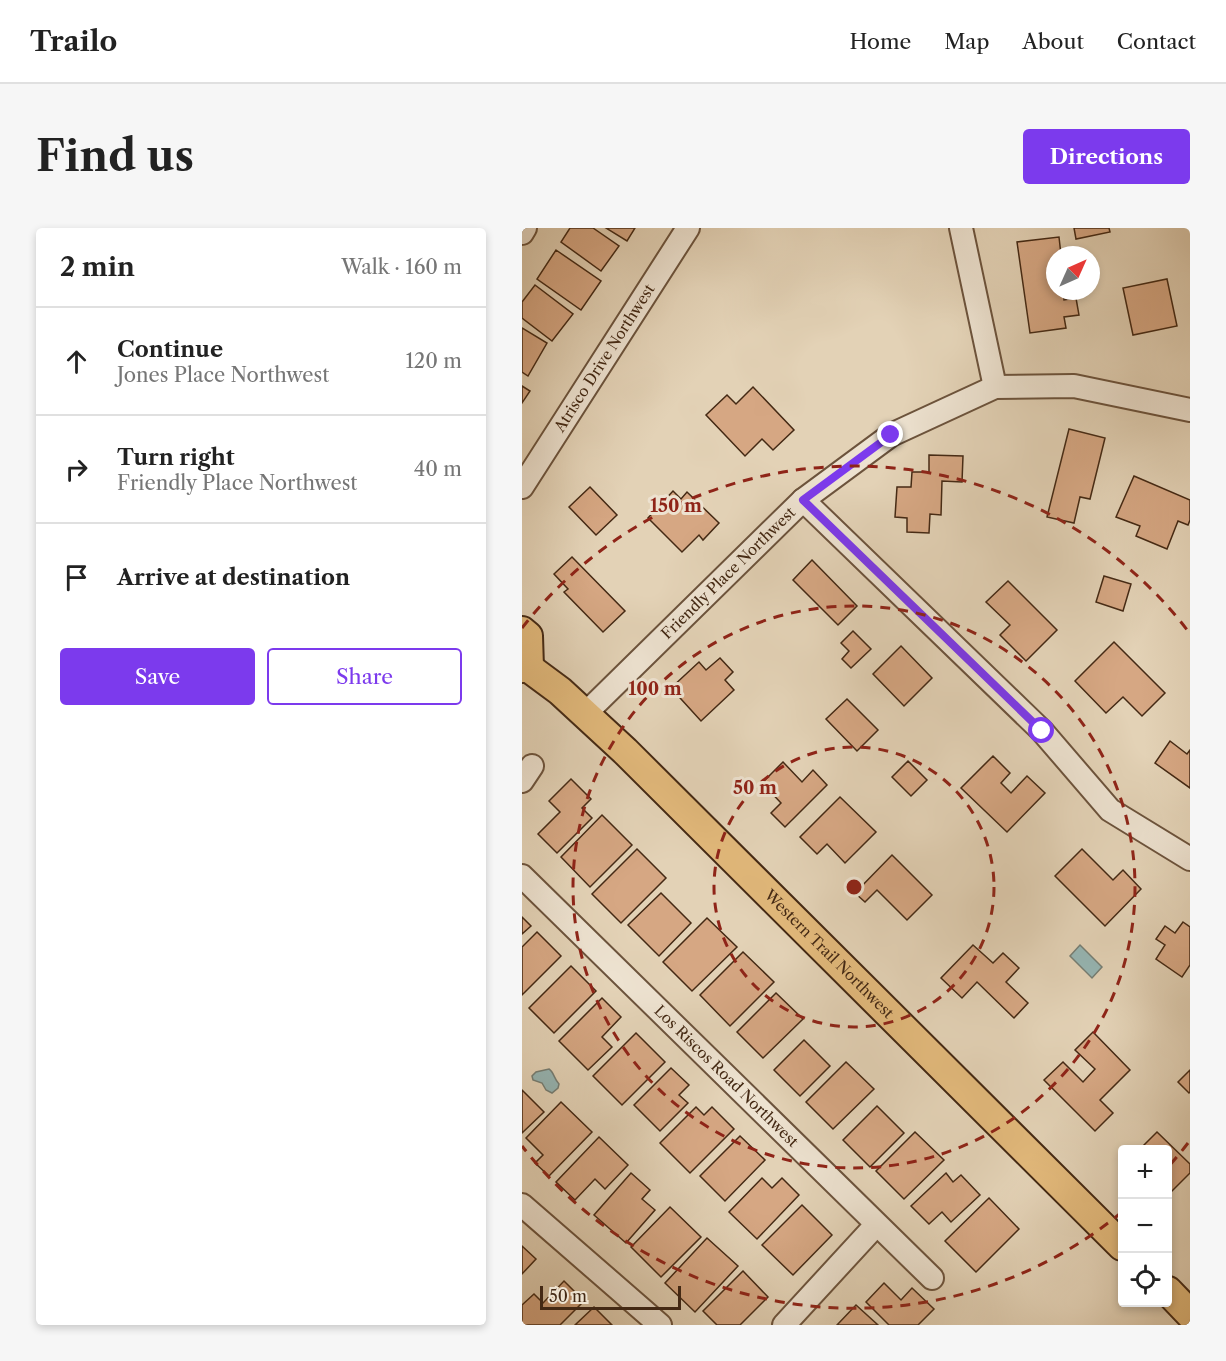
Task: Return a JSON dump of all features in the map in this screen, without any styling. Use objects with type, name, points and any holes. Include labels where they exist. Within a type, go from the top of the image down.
[{"type":"main road","name":"Western Trail Northwest","points":[[522,631],[528,636],[526,668],[585,714],[625,751],[1118,1242]]},
{"type":"main road","points":[[1172,1296],[1190,1314]]},
{"type":"street","points":[[522,233],[525,228]]},
{"type":"street","name":"Atrisco Drive Northwest","points":[[522,487],[688,228]]},
{"type":"street","points":[[961,228],[995,387]]},
{"type":"street","name":"Friendly Place Northwest","points":[[585,714],[803,500],[891,435],[995,387],[1074,387],[1190,410]]},
{"type":"street","points":[[803,500],[1042,731],[1110,810],[1190,859]]},
{"type":"street","name":"Los Riscos Road Northwest","points":[[522,876],[876,1226],[932,1278]]},
{"type":"street","points":[[522,1204],[660,1325]]},
{"type":"street","points":[[784,1325],[876,1226]]},
{"type":"water","points":[[1080,945],[1102,967],[1092,978],[1070,956]]},
{"type":"water","points":[[549,1069],[559,1084],[552,1093],[546,1090],[542,1083],[533,1080],[532,1076],[536,1072]]},
{"type":"building","points":[[570,228],[593,228],[619,246],[601,271],[561,242]]},
{"type":"building","points":[[606,228],[635,228],[627,241]]},
{"type":"building","points":[[1074,228],[1109,228],[1110,232],[1076,239]]},
{"type":"building","points":[[1059,237],[1060,246],[1046,246],[1046,300],[1076,300],[1079,315],[1064,317],[1066,328],[1030,333],[1017,242]]},
{"type":"building","points":[[556,250],[601,281],[581,310],[537,279]]},
{"type":"building","points":[[1167,279],[1177,326],[1133,335],[1123,288]]},
{"type":"building","points":[[535,285],[573,314],[552,341],[522,318],[522,302]]},
{"type":"building","points":[[522,328],[547,343],[528,376],[522,372]]},
{"type":"building","points":[[522,386],[530,391],[522,403]]},
{"type":"building","points":[[753,387],[794,430],[773,450],[762,439],[745,456],[706,415],[727,395],[736,404]]},
{"type":"building","points":[[1069,429],[1105,438],[1090,499],[1080,497],[1074,523],[1047,517]]},
{"type":"building","points":[[929,455],[963,456],[962,482],[942,481],[941,515],[930,514],[929,533],[907,532],[907,518],[895,517],[897,487],[911,487],[912,472],[929,472]]},
{"type":"building","points":[[1134,476],[1190,500],[1188,525],[1178,521],[1167,549],[1136,536],[1140,526],[1116,517]]},
{"type":"building","points":[[590,487],[617,515],[596,535],[569,507]]},
{"type":"building","points":[[673,491],[681,499],[687,492],[719,523],[703,540],[699,535],[682,552],[648,518]]},
{"type":"building","points":[[572,557],[625,611],[603,632],[564,592],[568,589],[554,574]]},
{"type":"building","points":[[812,560],[857,606],[838,625],[793,580]]},
{"type":"building","points":[[1104,576],[1131,584],[1123,611],[1096,602]]},
{"type":"building","points":[[1008,581],[1057,630],[1026,661],[1000,635],[1010,625],[986,602]]},
{"type":"building","points":[[853,631],[871,649],[851,668],[842,659],[849,651],[841,643]]},
{"type":"building","points":[[1114,642],[1165,693],[1142,716],[1123,697],[1106,713],[1075,681]]},
{"type":"building","points":[[901,646],[932,678],[904,706],[873,674]]},
{"type":"building","points":[[720,658],[733,672],[725,680],[734,690],[701,721],[671,688],[699,662],[706,670]]},
{"type":"building","points":[[847,699],[878,730],[857,751],[826,719]]},
{"type":"building","points":[[1170,741],[1187,754],[1190,750],[1190,788],[1155,763]]},
{"type":"building","points":[[993,756],[1010,773],[1001,783],[1011,793],[1027,776],[1045,793],[1007,832],[961,788]]},
{"type":"building","points":[[908,761],[927,780],[911,796],[892,777]]},
{"type":"building","points":[[783,762],[802,782],[813,770],[827,785],[785,827],[771,813],[781,803],[762,783]]},
{"type":"building","points":[[571,779],[591,799],[582,808],[592,818],[557,853],[538,834],[560,812],[549,801]]},
{"type":"building","points":[[840,797],[876,832],[845,863],[827,844],[817,854],[800,837]]},
{"type":"building","points":[[602,815],[632,845],[590,887],[561,857]]},
{"type":"building","points":[[637,849],[666,878],[621,923],[592,894]]},
{"type":"building","points":[[1082,849],[1113,880],[1123,870],[1141,889],[1105,926],[1055,876]]},
{"type":"building","points":[[892,855],[932,895],[907,920],[877,890],[865,902],[855,893]]},
{"type":"building","points":[[661,893],[691,923],[659,956],[628,925]]},
{"type":"building","points":[[522,917],[531,926],[522,934]]},
{"type":"building","points":[[707,918],[737,947],[692,991],[663,962]]},
{"type":"building","points":[[1183,922],[1190,927],[1190,965],[1182,977],[1156,959],[1165,945],[1156,939],[1165,926],[1175,933]]},
{"type":"building","points":[[537,932],[561,956],[522,995],[522,947]]},
{"type":"building","points":[[973,945],[993,963],[1003,953],[1019,968],[1006,982],[1028,1003],[1014,1018],[977,982],[962,998],[941,978]]},
{"type":"building","points":[[743,952],[774,982],[730,1026],[700,995]]},
{"type":"building","points":[[571,966],[596,991],[554,1033],[529,1008]]},
{"type":"building","points":[[776,993],[803,1019],[763,1058],[737,1032]]},
{"type":"building","points":[[602,998],[621,1017],[602,1037],[612,1047],[588,1070],[559,1041]]},
{"type":"building","points":[[1093,1032],[1130,1070],[1100,1100],[1113,1113],[1095,1131],[1044,1080],[1063,1062],[1083,1082],[1095,1069],[1075,1050]]},
{"type":"building","points":[[636,1033],[665,1062],[622,1105],[593,1076]]},
{"type":"building","points":[[804,1040],[830,1066],[800,1096],[774,1070]]},
{"type":"building","points":[[846,1062],[874,1089],[833,1129],[806,1102]]},
{"type":"building","points":[[671,1068],[689,1085],[679,1095],[688,1103],[660,1131],[634,1105]]},
{"type":"building","points":[[1190,1070],[1190,1092],[1189,1093],[1178,1082]]},
{"type":"building","points":[[522,1090],[544,1112],[522,1133]]},
{"type":"building","points":[[561,1102],[592,1132],[549,1176],[535,1163],[543,1155],[526,1138]]},
{"type":"building","points":[[877,1106],[904,1133],[870,1167],[843,1140]]},
{"type":"building","points":[[696,1107],[704,1115],[712,1107],[734,1129],[690,1173],[660,1143]]},
{"type":"building","points":[[915,1132],[944,1160],[904,1199],[876,1171]]},
{"type":"building","points":[[1157,1132],[1170,1145],[1144,1145]]},
{"type":"building","points":[[740,1136],[765,1160],[725,1201],[700,1176]]},
{"type":"building","points":[[599,1137],[628,1165],[605,1189],[595,1179],[575,1200],[556,1182]]},
{"type":"building","points":[[1172,1147],[1190,1164],[1190,1173],[1172,1191]]},
{"type":"building","points":[[631,1173],[650,1190],[642,1199],[655,1210],[626,1243],[594,1215]]},
{"type":"building","points":[[946,1173],[953,1182],[961,1175],[980,1195],[951,1222],[942,1212],[929,1224],[911,1206]]},
{"type":"building","points":[[762,1178],[772,1188],[782,1178],[799,1195],[757,1239],[729,1212]]},
{"type":"building","points":[[989,1198],[1019,1229],[976,1272],[945,1241]]},
{"type":"building","points":[[802,1205],[832,1235],[793,1275],[762,1245]]},
{"type":"building","points":[[670,1207],[701,1237],[661,1277],[631,1247]]},
{"type":"building","points":[[707,1238],[738,1266],[695,1312],[665,1283]]},
{"type":"building","points":[[522,1246],[536,1259],[522,1274]]},
{"type":"building","points":[[743,1271],[768,1297],[740,1325],[717,1325],[703,1311]]},
{"type":"building","points":[[564,1281],[584,1301],[560,1325],[522,1325],[522,1305],[534,1294],[543,1303]]},
{"type":"building","points":[[884,1283],[901,1300],[912,1288],[934,1309],[918,1325],[889,1325],[866,1302]]},
{"type":"building","points":[[856,1305],[878,1325],[837,1325]]},
{"type":"building","points":[[594,1307],[612,1325],[575,1325]]},
{"type":"route","points":[[891,435],[803,500],[1042,731]]}]
